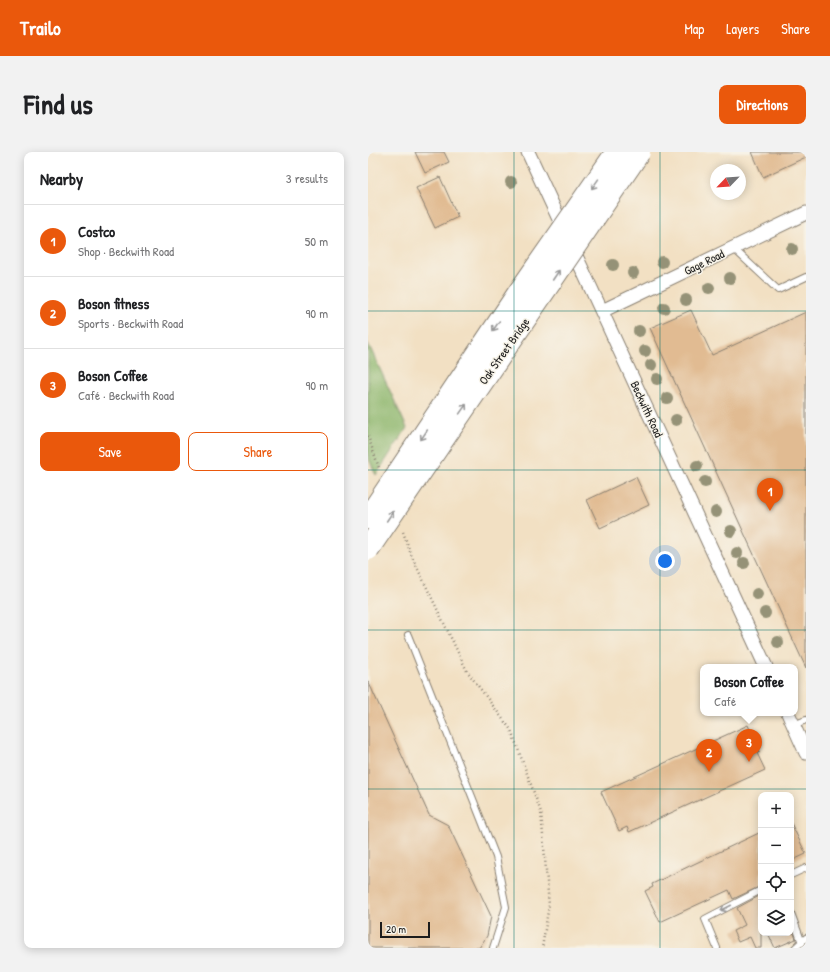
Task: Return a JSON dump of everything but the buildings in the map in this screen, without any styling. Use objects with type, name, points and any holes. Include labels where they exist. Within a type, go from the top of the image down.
[{"type":"highway","name":"Oak Street Bridge","points":[[368,518],[518,294],[617,152]]},
{"type":"highway","name":"Oak Street Bridge","points":[[368,549],[639,152]]},
{"type":"street","name":"Beckwith Road","points":[[528,152],[765,664]]},
{"type":"street","name":"Gage Road","points":[[602,311],[806,213]]},
{"type":"street","points":[[789,716],[806,753]]},
{"type":"lane","points":[[733,248],[778,290],[806,277]]},
{"type":"lane","points":[[408,635],[496,857],[506,908],[493,948]]},
{"type":"lane","points":[[793,725],[806,720]]},
{"type":"lane","points":[[794,874],[806,868]]},
{"type":"lane","points":[[717,948],[705,919],[758,892]]},
{"type":"lane","points":[[794,919],[804,941],[795,948]]},
{"type":"path","points":[[368,436],[381,471]]},
{"type":"path","points":[[401,528],[412,557],[466,671],[511,730],[541,812],[549,905],[542,948]]},
{"type":"green space","points":[[368,343],[407,428],[376,475],[368,457]]},
{"type":"place","name":"Costco","points":[[770,511]]},
{"type":"place","name":"Boson Coffee","points":[[749,762]]},
{"type":"place","name":"Boson fitness","points":[[709,772]]}]
